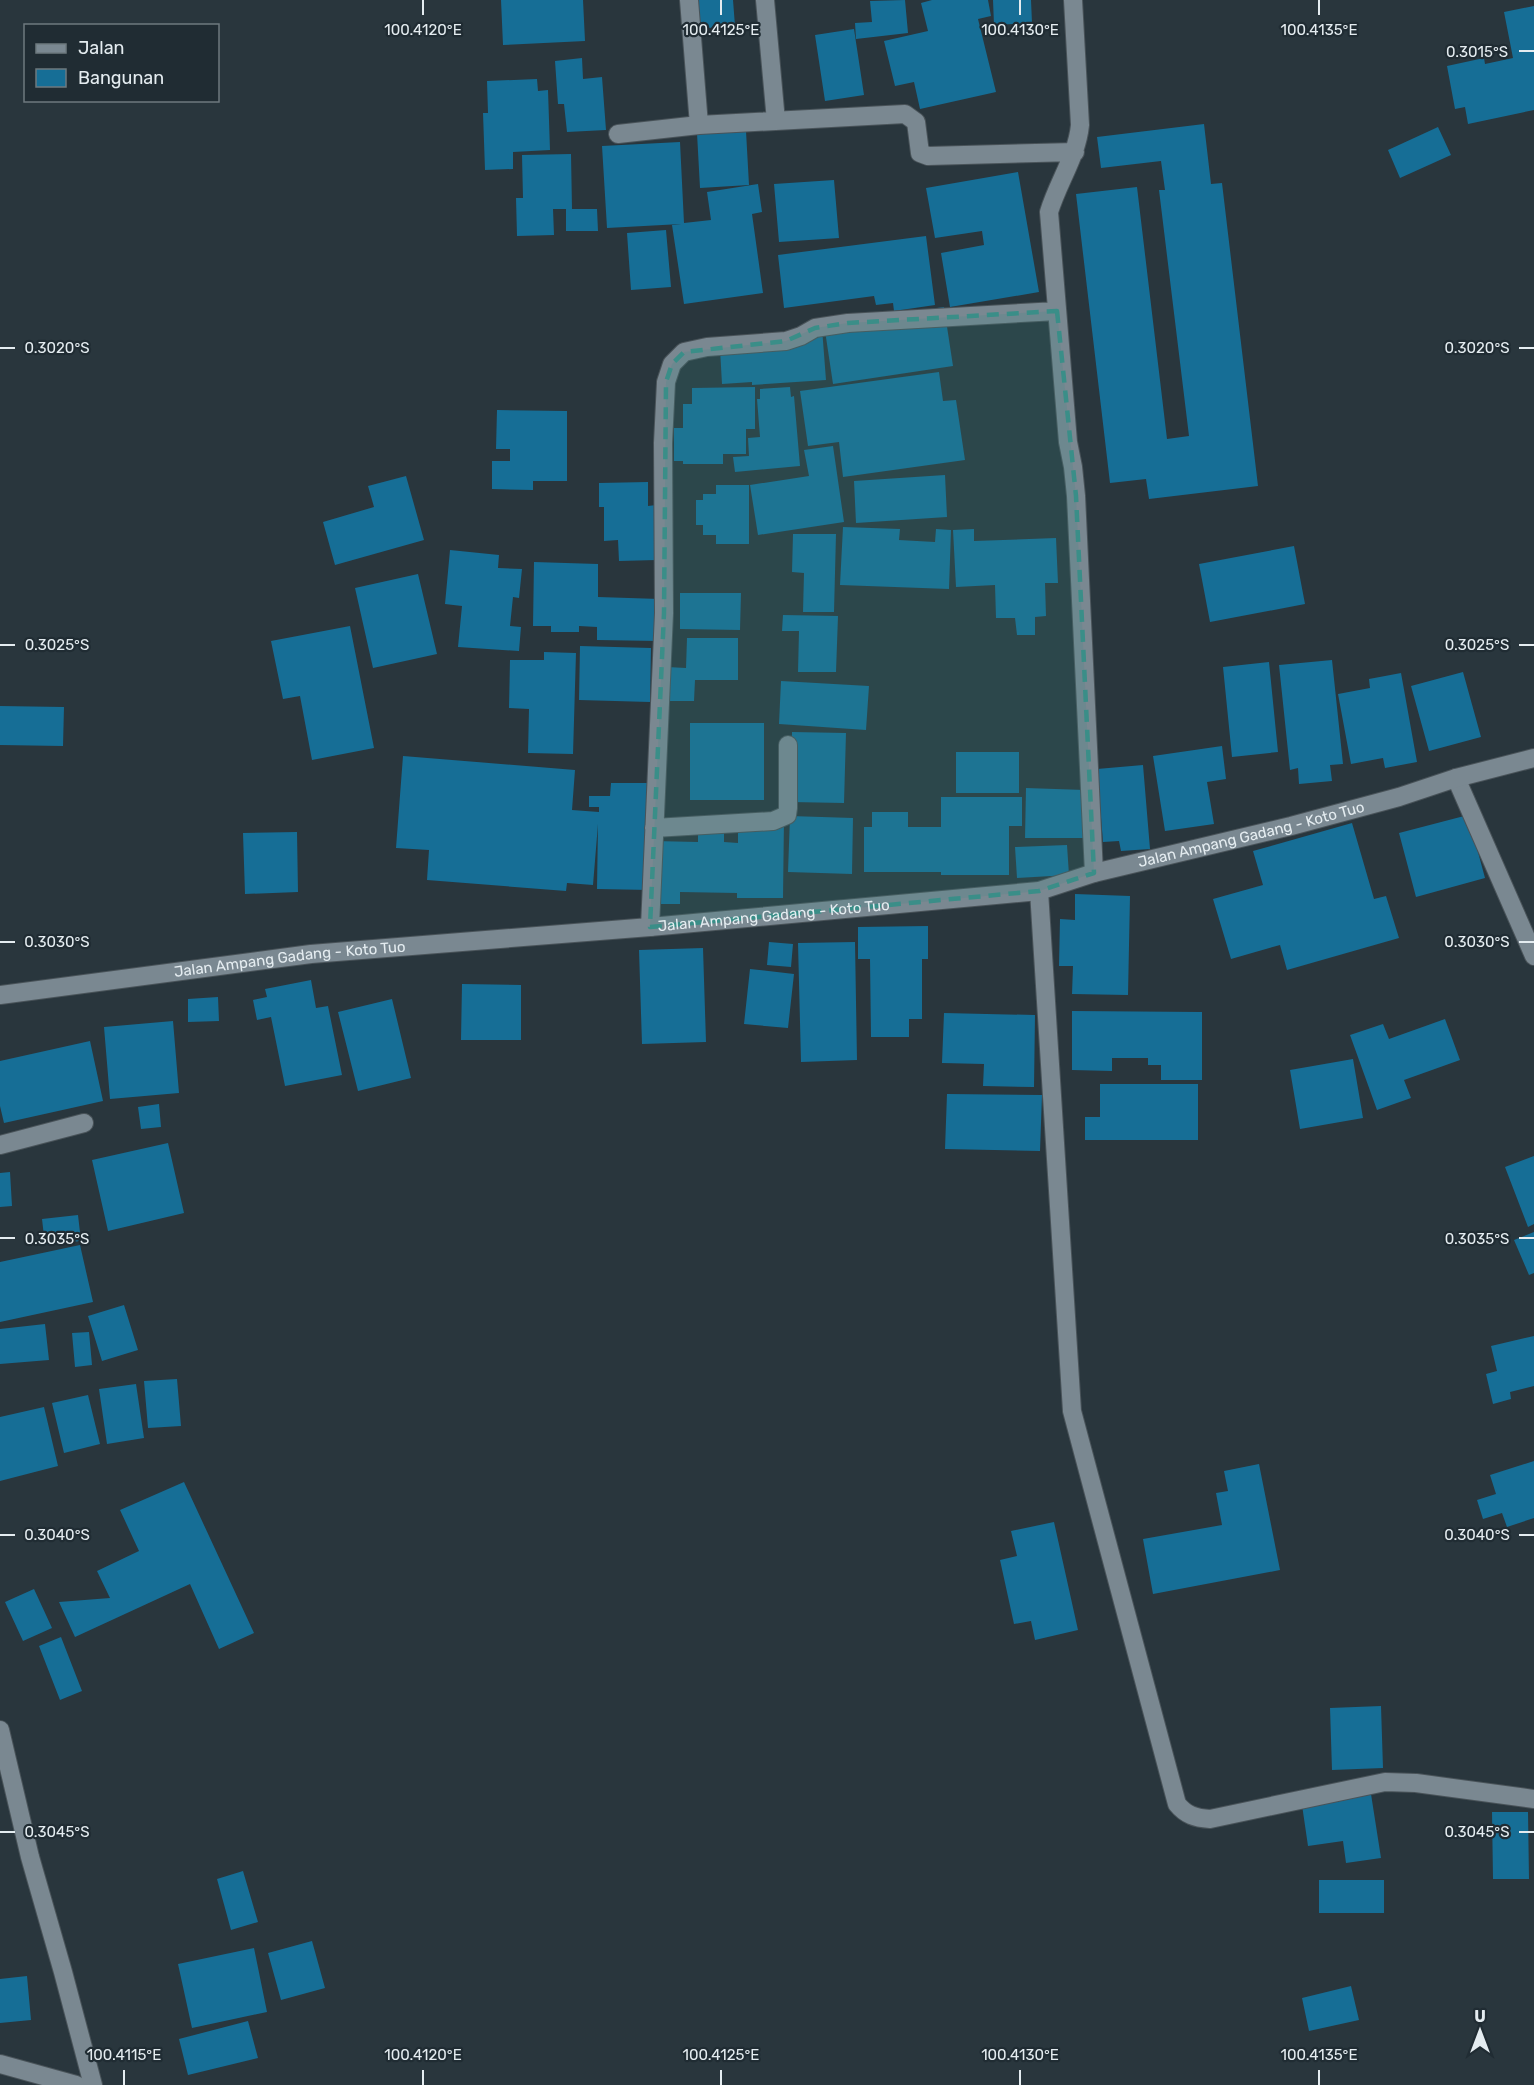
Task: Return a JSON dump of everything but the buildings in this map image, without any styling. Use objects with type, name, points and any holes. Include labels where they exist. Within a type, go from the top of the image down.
[{"type":"street","points":[[689,0],[699,125]]},
{"type":"street","points":[[765,0],[776,121]]},
{"type":"street","points":[[1073,0],[1079,140],[1053,197],[1049,212],[1068,442],[1076,496],[1094,873]]},
{"type":"street","points":[[618,134],[699,125],[905,114],[916,122],[920,153],[928,156],[1075,152]]},
{"type":"street","points":[[650,927],[664,613],[664,423],[666,382],[672,364],[684,352],[786,341],[815,328],[848,323],[1057,311]]},
{"type":"street","points":[[654,828],[782,818],[787,815],[788,745]]},
{"type":"street","name":"Jalan Ampang Gadang - Koto Tuo","points":[[0,995],[312,954],[650,927],[1039,891],[1094,873],[1291,826],[1534,758]]},
{"type":"street","points":[[1456,778],[1534,956]]},
{"type":"street","points":[[1039,891],[1072,1411],[1177,1804],[1183,1812],[1196,1818],[1210,1819],[1385,1782],[1416,1783],[1534,1799]]},
{"type":"street","points":[[0,1145],[84,1123]]},
{"type":"street","points":[[0,1730],[30,1857],[93,2085]]},
{"type":"street","points":[[0,2064],[75,2085]]},
{"type":"highlighted area","points":[[1057,311],[1076,496],[1094,873],[1039,891],[650,927],[664,613],[666,382],[672,364],[684,352],[786,341],[815,328],[848,323]]}]
